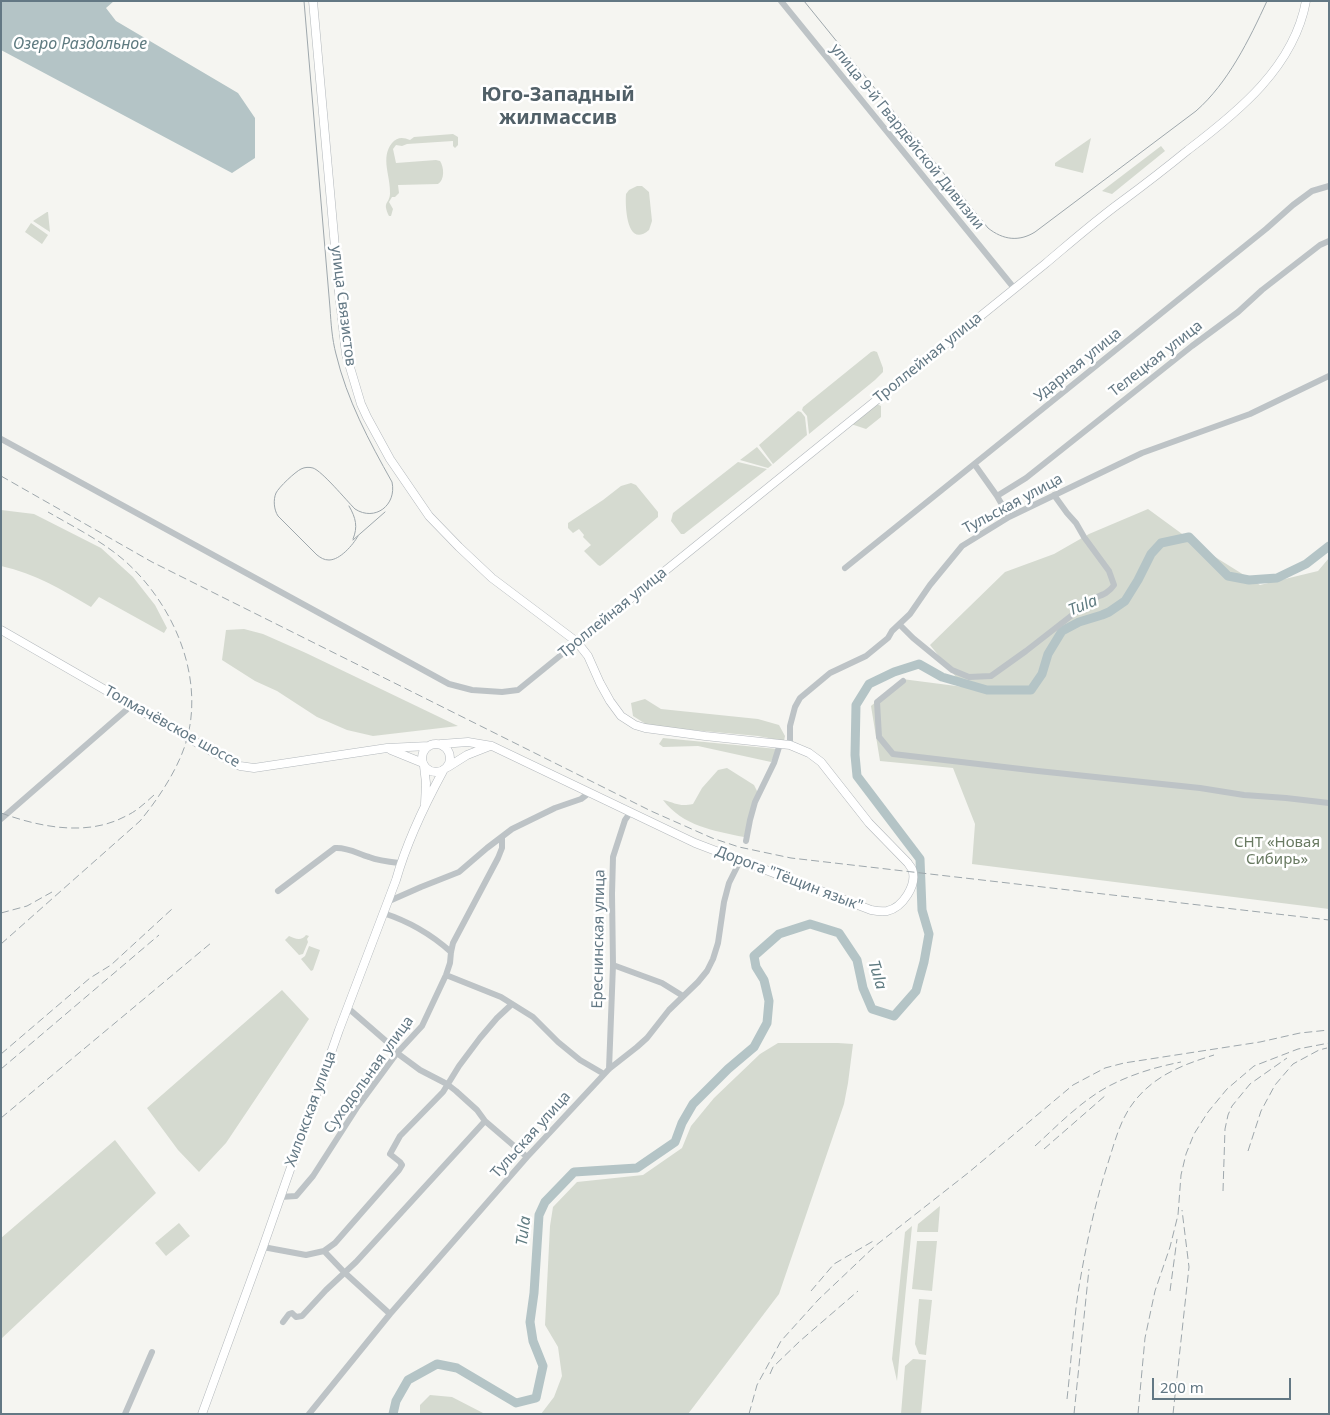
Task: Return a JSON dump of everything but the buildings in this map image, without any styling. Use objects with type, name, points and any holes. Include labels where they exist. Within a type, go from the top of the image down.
[{"type":"main road","name":"улица Связистов","points":[[313,1],[346,354],[361,404],[386,452],[429,516],[458,547],[492,578],[576,642]]},
{"type":"main road","name":"Троллейная улица","points":[[576,642],[670,568],[1099,218],[1190,149],[1243,105],[1276,68],[1301,23],[1306,1]]},
{"type":"main road","name":"Толмачёвское шоссе","points":[[1,630],[240,766],[254,768],[387,748],[429,746]]},
{"type":"main road","name":"Дорога \"Тёщин язык\"","points":[[441,744],[468,742],[492,746],[695,843],[864,908],[879,912],[888,911],[904,900],[910,891],[913,870],[869,823],[820,762],[809,753],[790,745],[667,732],[634,725],[621,716],[610,701],[588,656],[576,642]]},
{"type":"main road","points":[[425,806],[426,783],[422,757],[424,751],[429,746],[441,744],[448,749],[450,762],[445,769]]},
{"type":"main road","points":[[387,748],[403,754],[424,765],[429,771],[436,773],[467,755],[492,746]]},
{"type":"main road","name":"Хилокская улица","points":[[202,1414],[400,863],[425,806],[445,769]]},
{"type":"street","name":"улица 9-й Гвардейской Дивизии","points":[[781,1],[1014,288]]},
{"type":"street","name":"Ударная улица","points":[[845,568],[975,465],[1293,205],[1312,192],[1329,186]]},
{"type":"street","name":"Телецкая улица","points":[[997,496],[1026,478],[1192,346],[1238,312],[1262,290],[1329,241]]},
{"type":"street","name":"Тульская улица","points":[[790,745],[790,726],[795,707],[800,698],[830,673],[866,656],[888,638],[892,631],[910,614],[930,585],[962,546],[1009,517],[1142,453],[1250,414],[1329,376]]},
{"type":"street","name":"Троллейная улица","points":[[1,439],[449,684],[472,690],[502,692],[518,690],[576,642]]},
{"type":"street","points":[[975,465],[1009,517]]},
{"type":"street","points":[[900,625],[952,670],[969,678],[991,676],[1094,598],[1111,590],[1114,586],[1109,571],[1054,495]]},
{"type":"street","points":[[903,681],[877,702],[879,738],[893,754],[1200,788],[1244,795],[1329,803]]},
{"type":"street","points":[[1,819],[132,705]]},
{"type":"street","points":[[746,840],[755,802],[774,763],[780,744]]},
{"type":"street","points":[[387,902],[459,872],[512,829],[555,808],[581,799],[589,793]]},
{"type":"street","name":"Ереснинская улица","points":[[606,1072],[613,965],[613,857],[625,820],[630,813]]},
{"type":"street","name":"Суходольная улица","points":[[280,1197],[296,1196],[303,1189],[358,1106],[397,1052],[422,1026],[446,975],[458,932],[498,858],[502,848],[502,838]]},
{"type":"street","points":[[278,892],[335,848],[351,850],[367,857],[400,863]]},
{"type":"street","name":"Тульская улица","points":[[309,1414],[390,1314],[527,1157],[606,1072],[647,1038],[669,1010],[707,971],[714,959],[718,944],[724,902],[740,861]]},
{"type":"street","points":[[383,913],[396,917],[427,934],[451,952]]},
{"type":"street","points":[[613,965],[662,983],[683,996]]},
{"type":"street","points":[[446,975],[479,987],[534,1017],[580,1060],[606,1072]]},
{"type":"street","points":[[263,1247],[306,1255],[324,1251],[335,1243],[399,1170],[402,1165],[390,1154],[400,1136],[443,1092],[480,1038],[512,1004]]},
{"type":"street","points":[[348,1008],[420,1070],[447,1084],[477,1110],[485,1121],[527,1157]]},
{"type":"street","points":[[283,1322],[292,1313],[296,1317],[302,1316],[356,1262],[485,1121]]},
{"type":"street","points":[[324,1251],[390,1314]]},
{"type":"street","points":[[125,1414],[152,1352]]},
{"type":"green space","points":[[453,134],[458,137],[458,145],[455,148],[453,141],[396,145],[393,149],[396,163],[436,160],[440,161],[443,173],[442,180],[438,184],[398,185],[399,193],[392,197],[389,202],[393,209],[391,216],[389,216],[386,204],[390,194],[390,187],[386,161],[392,143],[400,138],[410,140],[414,137]]},
{"type":"green space","points":[[1091,138],[1083,173],[1055,166],[1055,163]]},
{"type":"green space","points":[[1161,146],[1165,151],[1112,194],[1102,191]]},
{"type":"green space","points":[[637,186],[642,186],[649,192],[652,221],[649,230],[642,234],[636,234],[632,230],[626,208],[626,194]]},
{"type":"green space","points":[[48,212],[50,232],[33,221]]},
{"type":"green space","points":[[31,223],[48,235],[42,244],[25,232]]},
{"type":"green space","points":[[874,351],[877,352],[883,372],[809,434],[807,416],[802,410],[803,407]]},
{"type":"green space","points":[[877,404],[881,406],[881,417],[866,429],[851,424]]},
{"type":"green space","points":[[798,411],[805,417],[807,435],[773,464],[759,445]]},
{"type":"green space","points":[[757,447],[772,465],[768,468],[740,460]]},
{"type":"green space","points":[[738,462],[767,469],[684,534],[681,534],[671,521],[673,513]]},
{"type":"green space","points":[[631,483],[636,485],[658,512],[658,517],[600,566],[584,551],[591,545],[583,537],[584,535],[579,529],[573,533],[568,528],[568,523],[621,486]]},
{"type":"green space","name":"СНТ «Новая Сибирь»","points":[[1148,509],[1204,550],[1260,585],[1318,571],[1329,558],[1329,909],[972,864],[975,824],[953,768],[880,761],[871,706],[902,679],[964,687],[930,645],[1005,572],[1054,554],[1089,534]]},
{"type":"green space","points":[[1,510],[34,514],[101,548],[133,577],[155,605],[167,628],[164,633],[99,597],[91,607],[59,588],[14,569],[1,566]]},
{"type":"green space","points":[[244,629],[263,634],[306,653],[458,726],[373,736],[347,730],[317,717],[277,691],[255,681],[222,660],[226,630]]},
{"type":"green space","points":[[645,699],[661,709],[758,719],[779,725],[785,736],[784,741],[758,736],[649,726],[633,716],[631,703]]},
{"type":"green space","points":[[663,738],[777,749],[771,762],[698,746],[663,747],[659,744]]},
{"type":"green space","points":[[727,768],[754,785],[758,793],[744,837],[710,830],[690,822],[671,809],[663,800],[681,805],[693,804],[702,788],[718,770]]},
{"type":"green space","points":[[306,935],[309,936],[308,942],[303,954],[299,955],[285,940],[289,936],[298,939]]},
{"type":"green space","points":[[309,946],[320,950],[311,971],[301,959],[305,956]]},
{"type":"green space","points":[[282,990],[309,1019],[226,1143],[199,1172],[178,1150],[147,1108]]},
{"type":"green space","points":[[778,1043],[853,1044],[844,1104],[779,1294],[688,1414],[541,1414],[554,1397],[562,1376],[558,1347],[545,1325],[550,1226],[553,1207],[577,1182],[643,1175],[682,1148],[691,1126],[714,1098],[760,1054]]},
{"type":"green space","points":[[115,1140],[156,1193],[1,1339],[1,1238]]},
{"type":"green space","points":[[940,1206],[938,1232],[917,1232],[918,1224]]},
{"type":"green space","points":[[179,1223],[190,1236],[166,1256],[155,1243]]},
{"type":"green space","points":[[912,1226],[897,1381],[892,1359],[905,1232]]},
{"type":"green space","points":[[917,1241],[937,1241],[932,1291],[912,1289]]},
{"type":"green space","points":[[919,1299],[932,1300],[926,1355],[919,1354],[915,1344]]},
{"type":"green space","points":[[913,1359],[926,1360],[921,1414],[901,1414],[905,1366]]},
{"type":"green space","points":[[430,1395],[452,1397],[485,1414],[420,1414],[420,1405]]},
{"type":"water","name":"Озеро Раздольное","points":[[1,1],[114,1],[106,8],[116,21],[238,93],[255,118],[255,158],[232,173],[1,50]]},
{"type":"waterway","name":"Tula","points":[[393,1414],[396,1401],[408,1380],[437,1364],[457,1368],[516,1403],[536,1398],[543,1366],[533,1341],[530,1322],[534,1293],[539,1215],[545,1202],[574,1172],[637,1168],[675,1142],[682,1123],[693,1104],[728,1069],[754,1047],[767,1023],[769,1001],[764,980],[756,967],[754,956],[779,934],[810,924],[839,933],[857,960],[863,988],[872,1009],[894,1016],[916,991],[929,934],[922,910],[920,859],[857,776],[855,755],[856,705],[869,684],[894,672],[919,664],[942,677],[987,690],[1031,690],[1042,674],[1048,654],[1062,631],[1079,622],[1109,612],[1125,601],[1151,554],[1161,543],[1189,537],[1228,576],[1249,580],[1277,578],[1306,564],[1329,546]]},
{"type":"tram line","points":[[304,1],[334,343],[352,404],[392,482],[393,490],[388,504],[383,509],[370,514],[363,513],[355,509],[317,470],[306,468],[295,473],[280,487],[276,493],[274,505],[278,516],[317,555],[324,559],[329,560],[342,555],[350,548],[358,536]]},
{"type":"tram line","points":[[804,1],[988,228],[999,235],[1011,238],[1023,237],[1035,232],[1196,111],[1228,74],[1245,46],[1267,1]]},
{"type":"tram line","points":[[349,506],[356,522],[353,539]]},
{"type":"tram line","points":[[353,540],[385,512]]},
{"type":"railway","points":[[1,476],[152,562],[651,811],[712,838],[739,847],[791,858],[1329,920]]},
{"type":"railway","points":[[1,944],[140,821],[162,792],[175,769],[185,746],[192,711],[187,663],[180,640],[170,618],[157,597],[125,561],[107,547],[48,512]]},
{"type":"railway","points":[[1,813],[47,826],[80,828],[111,822],[130,814],[154,795]]},
{"type":"railway","points":[[1,913],[27,906],[52,892]]},
{"type":"railway","points":[[1,1054],[90,978],[111,965],[172,909]]},
{"type":"railway","points":[[1,1069],[159,935]]},
{"type":"railway","points":[[1,1118],[211,943]]},
{"type":"railway","points":[[749,1414],[757,1385],[781,1341],[818,1300],[875,1246],[968,1173],[1073,1085],[1105,1068],[1124,1063],[1260,1042],[1300,1033],[1329,1030]]},
{"type":"railway","points":[[1138,1414],[1145,1338],[1155,1291],[1170,1247],[1178,1215],[1181,1175],[1186,1154],[1194,1134],[1208,1112],[1227,1089],[1254,1066],[1298,1049],[1329,1043]]},
{"type":"railway","points":[[1248,1151],[1261,1111],[1275,1085],[1293,1064],[1319,1050],[1327,1048]]},
{"type":"railway","points":[[1067,1399],[1076,1306],[1087,1245],[1102,1181],[1122,1121],[1138,1097],[1154,1082],[1182,1066],[1214,1055]]},
{"type":"railway","points":[[1223,1191],[1225,1129],[1232,1106],[1250,1084],[1287,1058]]},
{"type":"railway","points":[[1035,1146],[1079,1106],[1109,1086],[1144,1071],[1181,1062]]},
{"type":"railway","points":[[1044,1149],[1106,1095]]},
{"type":"railway","points":[[1173,1414],[1189,1267],[1182,1210]]},
{"type":"railway","points":[[1170,1291],[1177,1239]]},
{"type":"railway","points":[[811,1291],[834,1264],[875,1240]]},
{"type":"railway","points":[[1074,1414],[1089,1269]]},
{"type":"railway","points":[[770,1374],[773,1367],[800,1341],[858,1291]]},
{"type":"district","name":"Юго-Западный жилмассив","points":[[558,106]]}]
